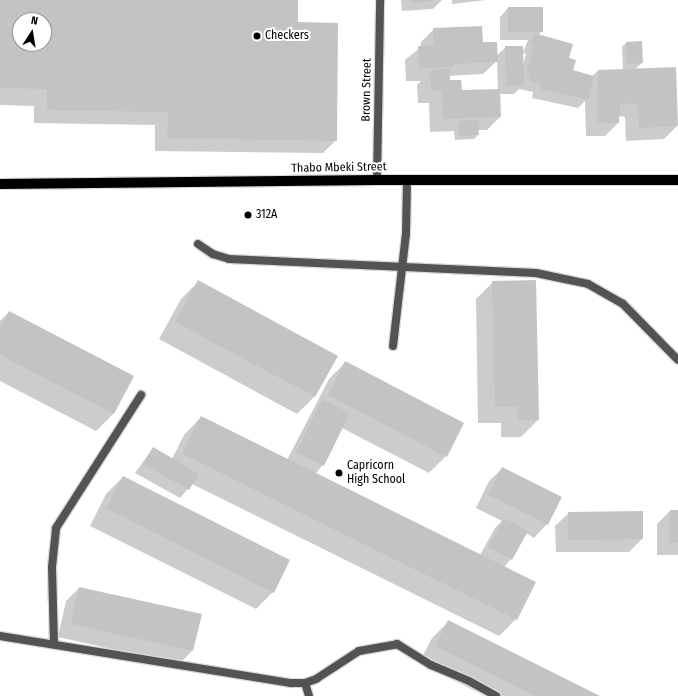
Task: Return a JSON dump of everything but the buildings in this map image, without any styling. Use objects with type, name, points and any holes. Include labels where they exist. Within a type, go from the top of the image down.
[{"type":"main road","name":"Thabo Mbeki Street","points":[[0,184],[377,180],[678,180]]},
{"type":"street","name":"Brown Street","points":[[377,180],[380,0]]},
{"type":"street","points":[[393,346],[406,234],[407,180]]},
{"type":"street","points":[[198,244],[213,254],[228,259],[536,273],[588,284],[623,304],[678,360]]},
{"type":"street","points":[[54,644],[52,567],[56,528],[141,395]]},
{"type":"street","points":[[0,636],[291,683],[305,683],[316,679],[359,651],[397,644],[431,666],[469,681],[496,696]]},
{"type":"street","points":[[305,683],[309,696]]},
{"type":"place","name":"Checkers","points":[[257,36]]},
{"type":"place","name":"312A","points":[[248,215]]},
{"type":"place","name":"Capricorn High School","points":[[339,473]]}]
